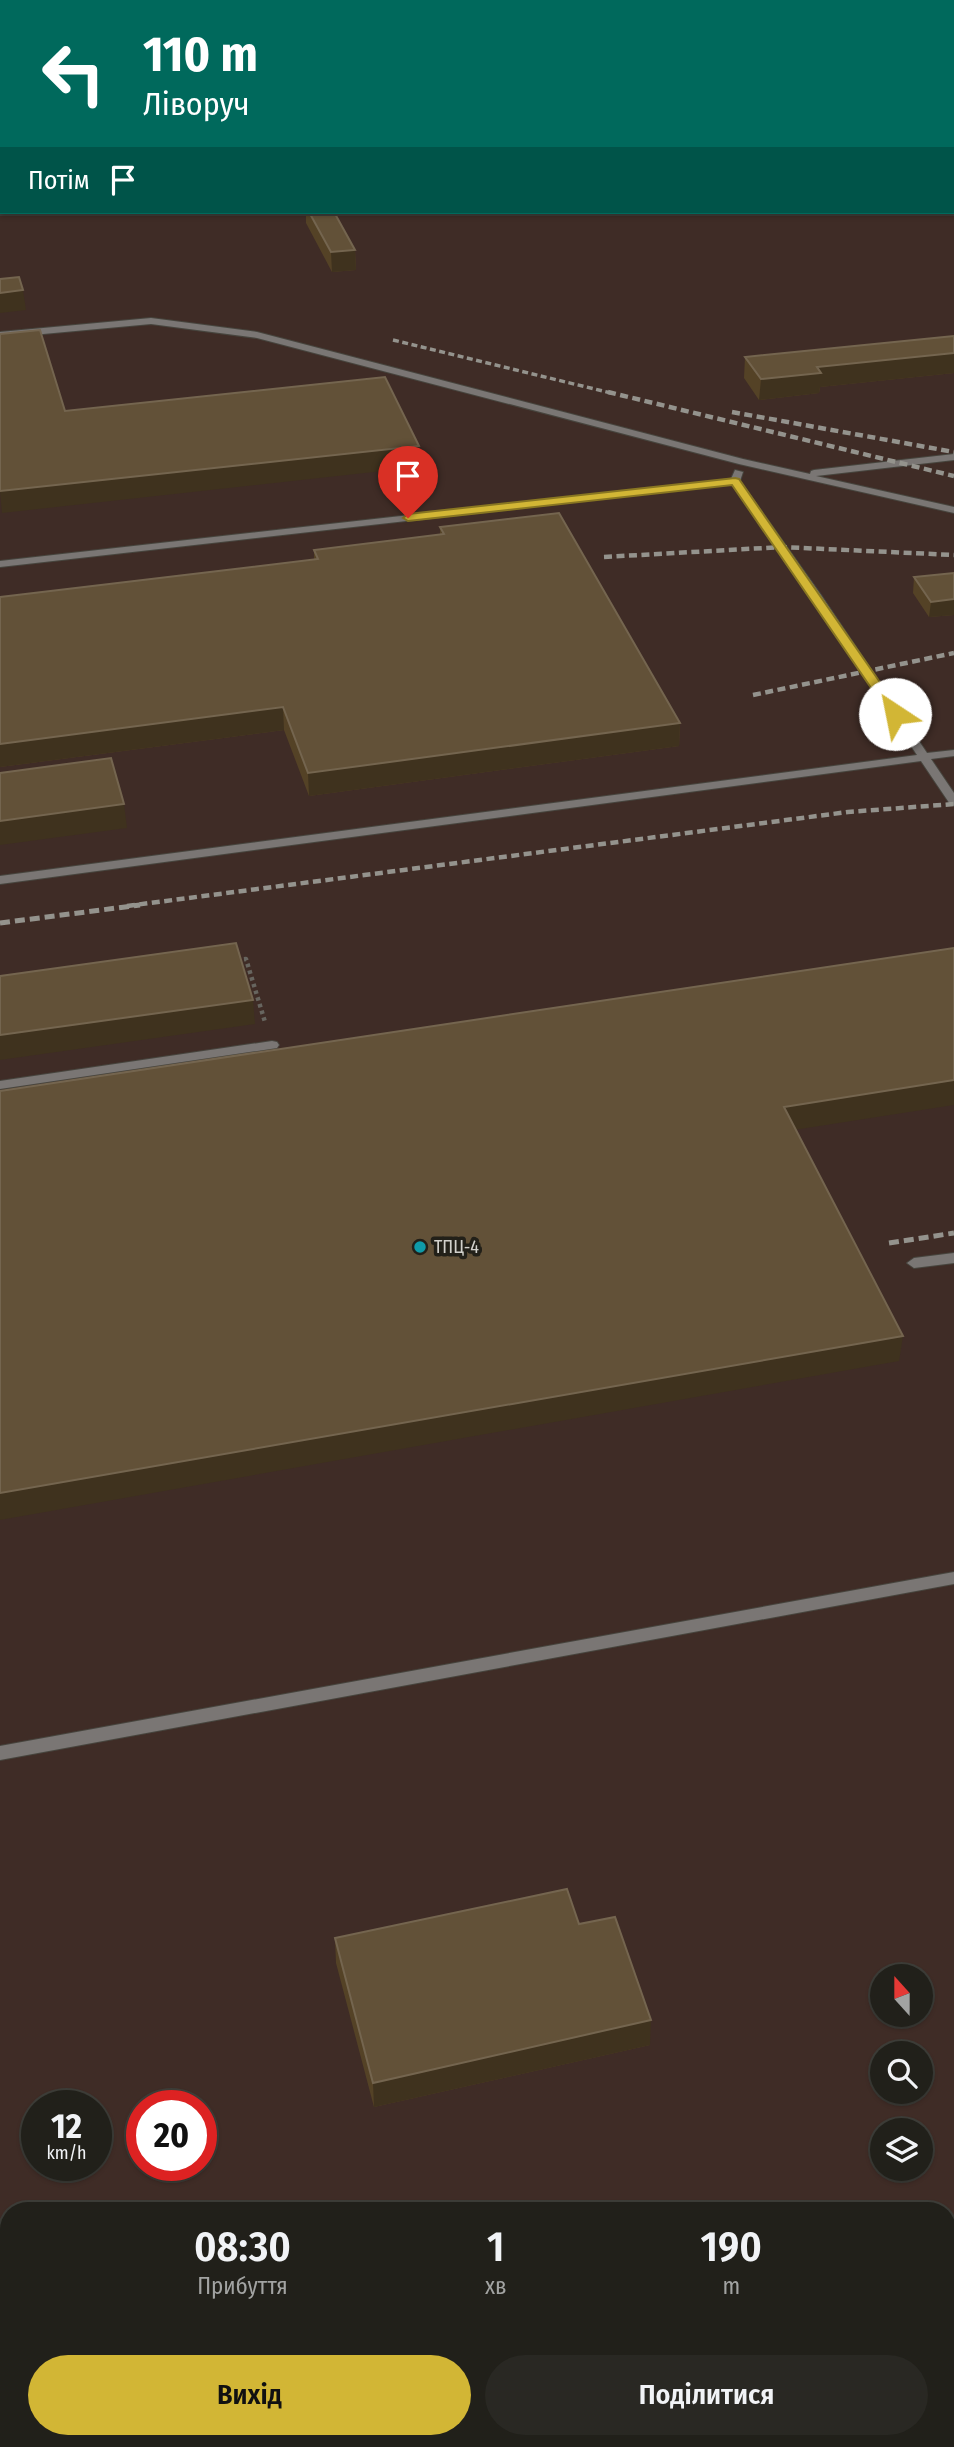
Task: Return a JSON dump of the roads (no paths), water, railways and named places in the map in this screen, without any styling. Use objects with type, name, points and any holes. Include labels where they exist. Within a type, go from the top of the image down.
[{"type":"lane","points":[[0,335],[151,321],[257,335],[742,462],[954,510]]},
{"type":"lane","points":[[802,474],[954,457]]},
{"type":"lane","points":[[735,481],[742,462]]},
{"type":"lane","points":[[0,564],[735,481]]},
{"type":"lane","points":[[735,481],[816,595],[954,802]]},
{"type":"lane","points":[[0,880],[954,753]]},
{"type":"lane","points":[[0,1084],[272,1045]]},
{"type":"lane","points":[[914,1263],[954,1258]]},
{"type":"lane","points":[[0,1753],[954,1578]]},
{"type":"railway","points":[[393,340],[615,394]]},
{"type":"railway","points":[[608,392],[954,476]]},
{"type":"railway","points":[[732,412],[954,452]]},
{"type":"railway","points":[[604,557],[782,547],[954,555]]},
{"type":"railway","points":[[753,695],[954,653]]},
{"type":"railway","points":[[127,906],[848,812],[954,804]]},
{"type":"railway","points":[[0,923],[140,905]]},
{"type":"railway","points":[[889,1243],[954,1233]]},
{"type":"place","name":"ТПЦ-4","points":[[420,1247]]}]
